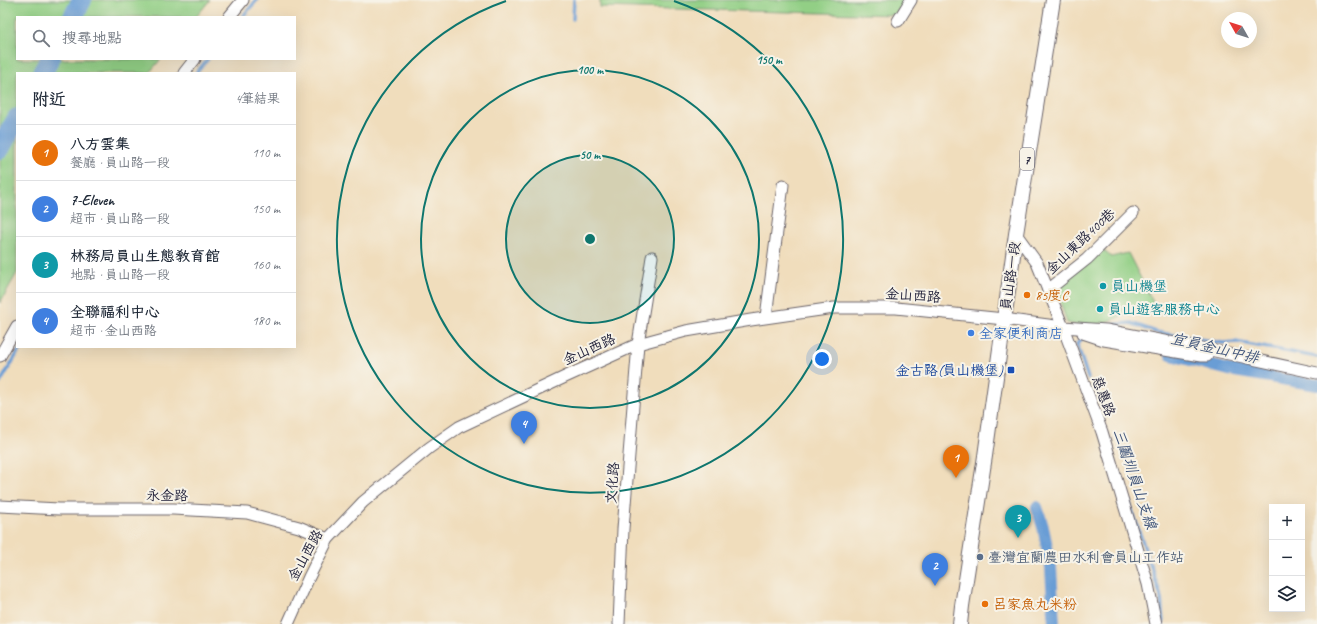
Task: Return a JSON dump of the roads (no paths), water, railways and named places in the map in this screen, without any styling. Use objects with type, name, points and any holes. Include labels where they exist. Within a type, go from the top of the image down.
[{"type":"main road","name":"員山路一段","points":[[960,624],[1016,234],[1053,0]]},
{"type":"street","points":[[230,16],[243,0]]},
{"type":"street","points":[[898,21],[911,0]]},
{"type":"street","points":[[185,72],[194,60]]},
{"type":"street","points":[[766,317],[783,185]]},
{"type":"street","name":"金山東路400巷","points":[[1048,290],[1087,259],[1133,212]]},
{"type":"street","name":"慈惠路","points":[[1016,234],[1037,263],[1063,327],[1102,432],[1148,584],[1156,624]]},
{"type":"street","name":"文化路","points":[[619,624],[624,529],[638,344],[652,257]]},
{"type":"street","name":"金山西路","points":[[288,624],[328,539],[363,502],[429,448],[459,427],[565,376],[638,344],[686,331],[766,317],[834,308],[896,308],[1004,319],[1063,327],[1106,330],[1317,373]]},
{"type":"street","points":[[0,356],[16,328]]},
{"type":"street","name":"永金路","points":[[0,506],[59,509],[181,510],[247,513],[299,527],[328,539]]},
{"type":"waterway","points":[[74,16],[82,0]]},
{"type":"waterway","points":[[243,16],[257,0]]},
{"type":"waterway","points":[[573,19],[574,0]]},
{"type":"waterway","points":[[43,72],[49,60]]},
{"type":"waterway","points":[[197,72],[207,60]]},
{"type":"waterway","points":[[0,149],[16,120]]},
{"type":"waterway","points":[[1106,325],[1131,323],[1156,332],[1223,343],[1236,342],[1317,357]]},
{"type":"waterway","name":"三鬮圳員山支線","points":[[1085,335],[1077,344],[1088,378]]},
{"type":"waterway","points":[[0,383],[20,348]]},
{"type":"waterway","name":"宜員金山中排","points":[[1171,355],[1229,370],[1317,385]]},
{"type":"waterway","name":"三鬮圳員山支線","points":[[1126,492],[1161,597],[1163,624]]},
{"type":"waterway","points":[[1037,507],[1043,527],[1051,567],[1054,624]]},
{"type":"place","name":"員山機堡","points":[[1103,286]]},
{"type":"place","name":"85度C","points":[[1027,295]]},
{"type":"place","name":"員山遊客服務中心","points":[[1100,309]]},
{"type":"place","name":"全家便利商店","points":[[971,333]]},
{"type":"place","name":"金古路(員山機堡)","points":[[1011,370]]},
{"type":"place","name":"全聯福利中心","points":[[524,444]]},
{"type":"place","name":"八方雲集","points":[[956,478]]},
{"type":"place","name":"林務局員山生態教育館","points":[[1018,538]]},
{"type":"place","name":"臺灣宜蘭農田水利會員山工作站","points":[[980,557]]},
{"type":"place","name":"7-Eleven","points":[[935,586]]},
{"type":"place","name":"呂家魚丸米粉","points":[[985,604]]}]
